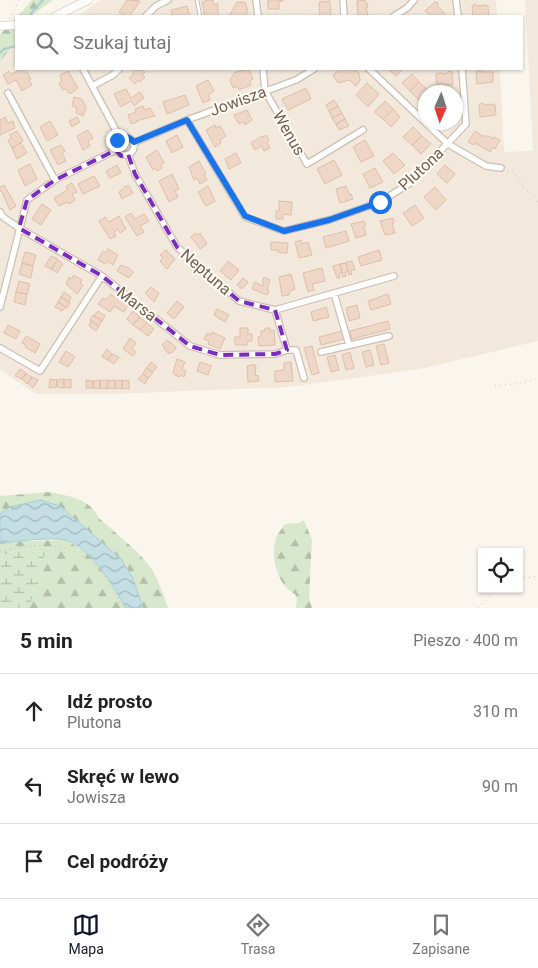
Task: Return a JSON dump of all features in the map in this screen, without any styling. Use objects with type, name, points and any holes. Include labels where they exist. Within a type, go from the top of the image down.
[{"type":"street","points":[[58,15],[88,0]]},
{"type":"street","points":[[147,15],[156,6],[168,0]]},
{"type":"street","points":[[256,0],[258,15]]},
{"type":"street","points":[[343,0],[344,15]]},
{"type":"street","points":[[396,15],[407,8],[414,0]]},
{"type":"street","points":[[456,0],[458,15]]},
{"type":"street","points":[[84,70],[120,138]]},
{"type":"street","points":[[92,86],[113,75],[118,70]]},
{"type":"street","name":"Wenus","points":[[263,70],[265,91],[307,164],[364,130]]},
{"type":"street","name":"Jowisza","points":[[134,142],[187,120],[296,80],[312,70]]},
{"type":"street","points":[[370,70],[448,144],[486,166],[501,168]]},
{"type":"street","name":"Plutona","points":[[187,120],[245,216],[284,231],[329,220],[380,202],[410,183],[466,124],[462,70]]},
{"type":"street","points":[[8,93],[55,180]]},
{"type":"street","points":[[128,137],[134,142],[133,150],[128,154],[124,155],[116,150],[116,143],[120,138],[128,137]]},
{"type":"street","points":[[0,306],[27,200],[55,180],[116,150]]},
{"type":"street","name":"Neptuna","points":[[128,154],[135,174],[177,247],[239,301],[275,310]]},
{"type":"street","name":"Marsa","points":[[0,212],[3,217],[19,228],[102,276],[190,346],[220,355],[275,354],[287,350]]},
{"type":"street","points":[[0,348],[40,371],[102,276]]},
{"type":"street","points":[[304,378],[296,350],[287,350],[275,310],[394,276]]},
{"type":"street","points":[[334,293],[349,346]]},
{"type":"street","points":[[321,352],[388,336]]},
{"type":"lane","points":[[197,0],[200,15]]},
{"type":"path","points":[[8,26],[8,20],[19,0]]},
{"type":"path","points":[[501,168],[513,171],[521,185],[535,197],[538,204]]},
{"type":"path","points":[[495,386],[538,379]]},
{"type":"path","points":[[0,552],[23,546],[38,545],[70,548],[90,561],[112,587],[122,608]]},
{"type":"path","points":[[523,578],[538,576]]},
{"type":"path","points":[[478,608],[492,593]]},
{"type":"highlighted area","points":[[116,150],[121,156],[128,154],[135,174],[177,247],[239,301],[275,310],[287,350],[275,354],[220,355],[190,346],[102,276],[19,228],[27,200],[55,180]]},
{"type":"shaded area","points":[[100,0],[496,0],[497,15],[79,15]]},
{"type":"shaded area","points":[[525,0],[538,0],[538,341],[420,369],[289,387],[114,394],[36,394],[0,370],[0,52],[15,38],[15,70],[500,70],[504,152],[533,151]]},
{"type":"green space","points":[[32,0],[53,0],[32,15],[19,15]]},
{"type":"green space","points":[[15,19],[15,41],[0,62],[0,34]]},
{"type":"green space","points":[[50,492],[78,499],[90,506],[99,518],[135,550],[153,571],[168,608],[143,608],[133,578],[121,559],[60,506],[10,507],[0,514],[0,496]]},
{"type":"green space","points":[[304,520],[312,540],[309,597],[312,608],[296,608],[297,599],[295,594],[284,584],[276,570],[274,545],[277,536],[285,524],[298,523]]},
{"type":"green space","points":[[66,540],[84,551],[98,565],[113,586],[125,608],[29,608],[44,552],[18,550],[0,556],[0,544],[24,541]]},
{"type":"green space","points":[[18,550],[45,552],[29,608],[0,608],[0,556]]},
{"type":"water","points":[[41,500],[60,506],[121,559],[133,578],[143,608],[125,608],[100,568],[92,558],[74,543],[51,539],[0,544],[0,514],[10,507]]},
{"type":"building","points":[[127,0],[140,1],[131,15],[124,15],[119,12]]},
{"type":"building","points":[[213,0],[213,4],[218,4],[218,15],[205,15],[202,2]]},
{"type":"building","points":[[268,0],[283,1],[279,2],[279,9],[268,9]]},
{"type":"building","points":[[365,0],[368,7],[366,7],[368,15],[358,15],[357,1]]},
{"type":"building","points":[[330,1],[331,15],[320,15],[319,2]]},
{"type":"building","points":[[237,2],[245,2],[248,12],[246,15],[230,15]]},
{"type":"building","points":[[435,2],[438,3],[438,7],[445,15],[431,15],[425,11]]},
{"type":"building","points":[[475,4],[478,6],[488,6],[489,15],[473,15],[472,6]]},
{"type":"building","points":[[187,6],[190,15],[173,15],[171,10]]},
{"type":"building","points":[[26,70],[32,85],[22,91],[16,80],[8,84],[3,75],[9,71],[11,74]]},
{"type":"building","points":[[134,70],[142,70],[145,72],[142,75],[145,77],[140,82],[138,80],[135,84],[129,78]]},
{"type":"building","points":[[249,70],[253,79],[250,81],[251,85],[239,90],[238,86],[233,88],[230,80],[234,73]]},
{"type":"building","points":[[340,70],[354,70],[359,73],[360,80],[356,86],[349,80],[338,83],[333,75]]},
{"type":"building","points":[[389,70],[402,70],[396,76]]},
{"type":"building","points":[[480,70],[483,72],[493,72],[493,82],[477,84],[476,72]]},
{"type":"building","points":[[68,71],[78,88],[70,94],[66,89],[63,90],[59,83],[62,81],[60,75]]},
{"type":"building","points":[[449,71],[452,72],[453,85],[437,85],[436,74],[446,74]]},
{"type":"building","points":[[412,74],[419,82],[410,91],[402,83]]},
{"type":"building","points":[[208,80],[214,91],[208,95],[210,100],[203,103],[196,86]]},
{"type":"building","points":[[419,82],[422,85],[418,85],[418,99],[410,91]]},
{"type":"building","points":[[367,83],[379,94],[368,107],[356,95]]},
{"type":"building","points":[[306,88],[311,99],[288,110],[282,99]]},
{"type":"building","points":[[126,89],[131,98],[140,92],[144,98],[134,106],[131,101],[121,107],[114,94]]},
{"type":"building","points":[[185,95],[189,105],[167,114],[163,102]]},
{"type":"building","points":[[74,97],[82,99],[86,107],[83,116],[76,113],[77,108],[72,106]]},
{"type":"building","points":[[334,100],[338,106],[329,111],[326,105]]},
{"type":"building","points":[[385,101],[393,109],[383,119],[374,112]]},
{"type":"building","points":[[482,103],[485,105],[495,105],[496,115],[480,117],[479,105]]},
{"type":"building","points":[[143,106],[144,110],[150,108],[155,116],[131,124],[128,115],[136,112],[135,109]]},
{"type":"building","points":[[338,106],[342,113],[332,118],[329,111]]},
{"type":"building","points":[[393,109],[400,117],[391,127],[383,119]]},
{"type":"building","points":[[247,110],[252,120],[245,125],[244,122],[239,124],[234,115]]},
{"type":"building","points":[[342,113],[345,119],[336,124],[332,118]]},
{"type":"building","points":[[5,117],[8,123],[13,121],[15,128],[0,135],[0,120]]},
{"type":"building","points":[[77,117],[80,122],[72,127],[69,121]]},
{"type":"building","points":[[345,119],[349,126],[339,130],[336,124]]},
{"type":"building","points":[[50,121],[58,135],[47,141],[40,127]]},
{"type":"building","points":[[215,125],[216,128],[220,126],[226,136],[215,147],[206,130]]},
{"type":"building","points":[[413,127],[422,136],[412,145],[403,137]]},
{"type":"building","points":[[88,130],[93,138],[88,141],[90,146],[83,150],[77,136]]},
{"type":"building","points":[[17,131],[23,141],[12,148],[8,140],[12,138],[9,135]]},
{"type":"building","points":[[475,131],[483,136],[489,136],[493,139],[494,137],[500,140],[495,149],[493,147],[490,152],[475,143],[474,145],[468,142]]},
{"type":"building","points":[[177,135],[183,147],[172,153],[166,141]]},
{"type":"building","points":[[266,135],[270,148],[264,151],[262,146],[255,150],[251,143]]},
{"type":"building","points":[[422,136],[431,144],[421,154],[412,145]]},
{"type":"building","points":[[365,140],[374,156],[361,162],[353,147]]},
{"type":"building","points":[[21,143],[27,153],[17,159],[12,148]]},
{"type":"building","points":[[61,145],[65,151],[62,153],[66,161],[58,165],[50,150]]},
{"type":"building","points":[[157,150],[164,163],[161,165],[162,168],[157,171],[155,168],[153,170],[146,157]]},
{"type":"building","points":[[236,153],[241,163],[229,169],[225,159]]},
{"type":"building","points":[[393,153],[405,165],[394,174],[383,161]]},
{"type":"building","points":[[334,160],[342,175],[325,184],[317,169]]},
{"type":"building","points":[[199,161],[207,180],[200,184],[197,178],[194,180],[189,167]]},
{"type":"building","points":[[30,164],[37,179],[25,186],[18,170]]},
{"type":"building","points":[[117,165],[121,173],[110,178],[106,171]]},
{"type":"building","points":[[445,165],[455,174],[447,183],[437,174]]},
{"type":"building","points":[[375,168],[383,182],[370,188],[363,174]]},
{"type":"building","points":[[172,174],[179,189],[175,191],[178,197],[169,202],[159,181]]},
{"type":"building","points":[[94,176],[100,186],[83,194],[78,184]]},
{"type":"building","points":[[72,183],[77,192],[72,194],[75,200],[69,204],[67,202],[59,206],[54,198],[67,190],[66,186]]},
{"type":"building","points":[[4,185],[16,206],[10,210],[0,191],[0,187]]},
{"type":"building","points":[[126,186],[129,186],[133,193],[122,199],[119,192]]},
{"type":"building","points":[[208,186],[215,201],[206,206],[198,192]]},
{"type":"building","points":[[346,186],[353,199],[340,203],[336,189]]},
{"type":"building","points":[[435,187],[446,200],[436,210],[424,197]]},
{"type":"building","points":[[279,201],[292,202],[291,215],[283,214],[283,219],[276,219],[276,211],[279,211]]},
{"type":"building","points":[[42,204],[51,210],[41,225],[32,219]]},
{"type":"building","points":[[415,205],[424,218],[412,226],[403,213]]},
{"type":"building","points":[[131,213],[135,219],[144,214],[149,221],[140,226],[144,232],[137,236],[125,217]]},
{"type":"building","points":[[119,216],[126,229],[120,233],[118,229],[114,232],[116,236],[110,239],[99,221],[105,217],[109,222]]},
{"type":"building","points":[[393,218],[394,223],[392,224],[395,233],[385,235],[380,221]]},
{"type":"building","points":[[364,221],[366,235],[356,238],[351,224]]},
{"type":"building","points":[[346,231],[349,241],[326,248],[323,237]]},
{"type":"building","points":[[196,233],[198,235],[200,233],[207,244],[200,249],[191,237]]},
{"type":"building","points":[[301,240],[302,244],[308,242],[312,255],[299,258],[295,242]]},
{"type":"building","points":[[271,242],[288,243],[287,253],[271,250]]},
{"type":"building","points":[[108,249],[118,255],[113,265],[107,261],[105,264],[98,260],[103,251],[106,253]]},
{"type":"building","points":[[166,250],[175,259],[167,269],[160,261],[163,258],[160,255]]},
{"type":"building","points":[[379,250],[382,260],[361,266],[358,257]]},
{"type":"building","points":[[25,252],[36,255],[33,266],[22,263]]},
{"type":"building","points":[[51,256],[58,259],[51,269],[45,266]]},
{"type":"building","points":[[58,260],[63,264],[57,273],[51,269]]},
{"type":"building","points":[[228,261],[239,270],[231,280],[220,271]]},
{"type":"building","points":[[352,261],[355,270],[351,270],[352,274],[349,275],[346,262]]},
{"type":"building","points":[[22,263],[33,266],[31,278],[19,274]]},
{"type":"building","points":[[346,263],[348,272],[345,272],[346,276],[343,277],[340,264]]},
{"type":"building","points":[[340,264],[342,273],[339,274],[340,278],[337,278],[333,266]]},
{"type":"building","points":[[121,265],[133,272],[129,278],[117,271]]},
{"type":"building","points":[[322,268],[325,281],[312,284],[314,290],[308,292],[303,273]]},
{"type":"building","points":[[291,274],[295,289],[290,291],[289,295],[282,296],[279,277]]},
{"type":"building","points":[[74,275],[82,280],[80,283],[83,285],[77,294],[66,284],[69,277],[72,279]]},
{"type":"building","points":[[264,277],[270,280],[267,295],[252,289],[255,282],[263,286]]},
{"type":"building","points":[[243,278],[248,282],[242,289],[237,285]]},
{"type":"building","points":[[19,281],[30,284],[27,294],[16,292]]},
{"type":"building","points":[[151,287],[159,293],[154,302],[145,293]]},
{"type":"building","points":[[16,292],[27,294],[25,305],[14,302]]},
{"type":"building","points":[[64,292],[71,297],[69,302],[61,297]]},
{"type":"building","points":[[111,294],[128,305],[124,312],[114,306],[110,312],[98,304],[103,298],[106,300]]},
{"type":"building","points":[[388,294],[391,304],[371,310],[368,301]]},
{"type":"building","points":[[61,297],[70,303],[67,308],[58,302]]},
{"type":"building","points":[[177,301],[184,307],[174,319],[167,313]]},
{"type":"building","points":[[58,302],[66,307],[62,311],[55,307]]},
{"type":"building","points":[[357,305],[360,318],[349,321],[346,308]]},
{"type":"building","points":[[326,307],[329,317],[313,321],[311,312]]},
{"type":"building","points":[[217,309],[229,315],[225,322],[214,315]]},
{"type":"building","points":[[98,311],[105,316],[102,321],[94,316]]},
{"type":"building","points":[[133,311],[140,317],[133,325],[127,319]]},
{"type":"building","points":[[93,315],[102,321],[99,326],[90,320]]},
{"type":"building","points":[[140,317],[147,323],[140,330],[133,325]]},
{"type":"building","points":[[91,321],[99,326],[96,331],[89,326]]},
{"type":"building","points":[[388,321],[390,329],[352,339],[350,331]]},
{"type":"building","points":[[147,323],[154,329],[148,336],[140,330]]},
{"type":"building","points":[[8,325],[20,331],[16,339],[4,333]]},
{"type":"building","points":[[240,328],[248,328],[248,334],[252,334],[252,341],[248,341],[247,345],[235,345],[235,337],[240,337]]},
{"type":"building","points":[[265,328],[270,328],[270,331],[274,330],[275,345],[259,346],[258,337],[261,336],[261,331],[265,331]]},
{"type":"building","points":[[342,331],[344,339],[321,345],[319,337]]},
{"type":"building","points":[[212,332],[225,338],[220,349],[208,344],[209,341],[204,339],[207,333],[211,335]]},
{"type":"building","points":[[26,336],[40,344],[35,353],[22,343]]},
{"type":"building","points":[[130,338],[136,343],[132,349],[136,352],[133,356],[123,349]]},
{"type":"building","points":[[167,340],[176,348],[169,354],[162,345]]},
{"type":"building","points":[[384,344],[389,363],[381,365],[376,346]]},
{"type":"building","points":[[312,346],[319,373],[312,375],[304,348]]},
{"type":"building","points":[[107,349],[112,354],[108,360],[102,357]]},
{"type":"building","points":[[370,350],[374,365],[366,367],[362,352]]},
{"type":"building","points":[[66,351],[75,357],[68,367],[59,362]]},
{"type":"building","points":[[350,352],[354,368],[346,370],[342,355]]},
{"type":"building","points":[[112,354],[119,357],[114,364],[108,360]]},
{"type":"building","points":[[335,355],[339,370],[331,372],[327,357]]},
{"type":"building","points":[[177,359],[185,362],[182,369],[186,371],[184,377],[173,373]]},
{"type":"building","points":[[151,362],[157,367],[153,372],[147,368]]},
{"type":"building","points":[[200,362],[211,366],[208,375],[197,371]]},
{"type":"building","points":[[291,362],[293,381],[275,382],[275,371],[284,370],[284,363]]},
{"type":"building","points":[[256,365],[255,376],[258,375],[259,381],[248,382],[247,366]]},
{"type":"building","points":[[146,368],[153,373],[148,378],[143,374]]},
{"type":"building","points":[[20,369],[26,373],[22,379],[15,376]]},
{"type":"building","points":[[26,374],[32,377],[27,384],[22,379]]},
{"type":"building","points":[[143,374],[148,378],[145,384],[138,379]]},
{"type":"building","points":[[32,377],[38,380],[33,388],[28,383]]},
{"type":"building","points":[[50,379],[57,380],[56,387],[49,388]]},
{"type":"building","points":[[64,379],[64,388],[57,387],[57,380]]},
{"type":"building","points":[[71,379],[71,388],[64,387],[64,380]]},
{"type":"building","points":[[86,380],[93,381],[93,388],[86,388]]},
{"type":"building","points":[[100,380],[100,389],[93,388],[93,381]]},
{"type":"building","points":[[108,380],[107,389],[100,388],[100,381]]},
{"type":"building","points":[[115,380],[115,389],[107,388],[108,381]]},
{"type":"building","points":[[122,380],[122,389],[115,388],[115,381]]},
{"type":"building","points":[[129,380],[129,389],[122,388],[122,381]]},
{"type":"waterway","points":[[31,15],[43,0]]},
{"type":"waterway","points":[[0,53],[4,49],[15,46]]},
{"type":"route","points":[[117,140],[124,136],[134,142],[187,120],[245,216],[284,231],[329,220],[380,202]]}]
